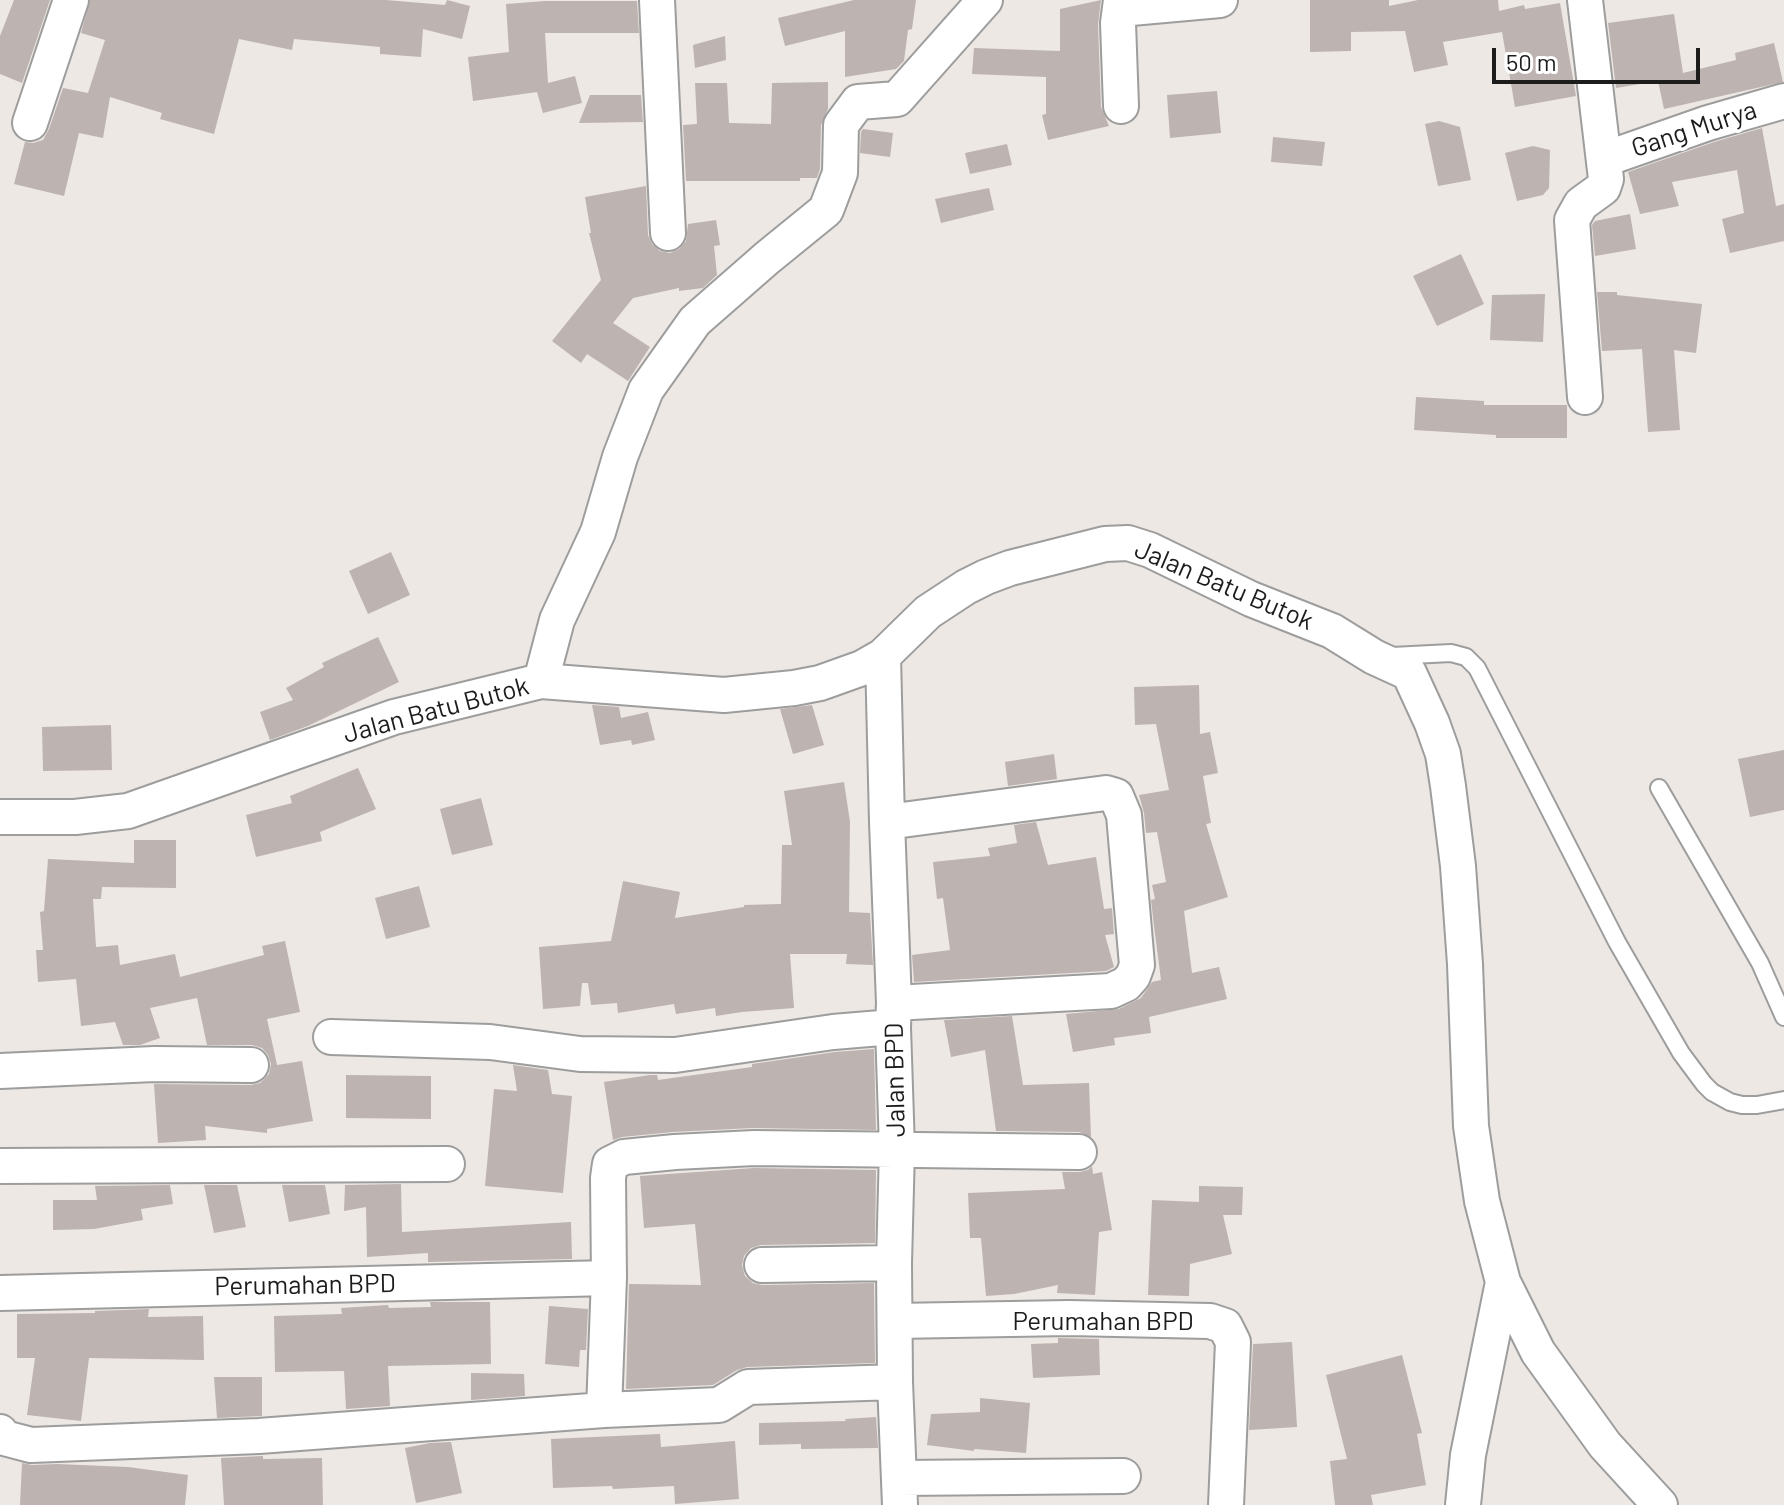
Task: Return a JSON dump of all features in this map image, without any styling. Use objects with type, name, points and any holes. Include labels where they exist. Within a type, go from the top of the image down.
[{"type":"street","points":[[30,123],[71,0]]},
{"type":"street","points":[[657,0],[668,233]]},
{"type":"street","points":[[541,681],[557,620],[598,532],[620,457],[646,390],[695,321],[826,210],[840,173],[841,125],[858,102],[897,99],[985,0]]},
{"type":"street","points":[[1121,106],[1120,5],[1220,0]]},
{"type":"street","points":[[1585,0],[1606,182],[1603,188],[1581,204],[1572,220],[1585,397]]},
{"type":"street","name":"Gang Murya","points":[[1605,159],[1708,123],[1784,101]]},
{"type":"street","name":"Jalan Batu Butok","points":[[0,817],[75,817],[128,811],[394,717],[541,681],[724,695],[820,683],[862,668],[883,656],[928,612],[966,587],[1010,568],[1116,542],[1150,550],[1251,599],[1332,631],[1374,657],[1409,673],[1443,754],[1458,866],[1471,1126],[1482,1201],[1503,1282],[1538,1352],[1605,1445],[1660,1505]]},
{"type":"street","name":"Jalan BPD","points":[[883,656],[897,1149],[895,1382],[900,1491]]},
{"type":"street","points":[[331,1037],[490,1042],[580,1054],[675,1055],[833,1032],[894,1015],[1111,991],[1126,984],[1133,976],[1137,965],[1124,815],[1116,796],[1106,793],[887,822]]},
{"type":"street","points":[[0,1071],[154,1064],[251,1065]]},
{"type":"street","points":[[604,1410],[610,1164],[624,1157],[754,1148],[1079,1152]]},
{"type":"street","points":[[0,1166],[447,1164]]},
{"type":"street","points":[[762,1265],[894,1263]]},
{"type":"street","name":"Perumahan BPD","points":[[0,1293],[609,1278]]},
{"type":"street","points":[[1463,1505],[1468,1455],[1503,1282]]},
{"type":"street","name":"Perumahan BPD","points":[[895,1321],[1069,1318],[1210,1321],[1225,1326],[1233,1342],[1226,1505]]},
{"type":"street","points":[[0,1432],[4,1438],[31,1445],[259,1436],[604,1410],[719,1405],[748,1387],[895,1382]]},
{"type":"street","points":[[900,1491],[1123,1476]]},
{"type":"lane","points":[[1374,657],[1451,653],[1466,657],[1477,668],[1617,942],[1681,1053],[1704,1084],[1730,1102],[1757,1105],[1784,1100]]},
{"type":"lane","points":[[1659,788],[1760,963],[1784,1017]]},
{"type":"building","points":[[14,0],[50,0],[22,83],[0,74],[0,36]]},
{"type":"building","points":[[90,0],[386,0],[445,5],[447,0],[470,6],[462,39],[423,29],[421,57],[380,54],[380,47],[294,39],[292,50],[239,39],[214,134],[160,119],[162,113],[110,97],[103,138],[79,133],[64,196],[14,184],[25,142],[43,140],[63,88],[88,93],[105,40],[81,33]]},
{"type":"building","points":[[854,0],[916,0],[904,61],[896,69],[845,77],[845,31],[785,46],[778,18]]},
{"type":"building","points":[[1101,0],[1098,24],[1101,107],[1109,126],[1048,140],[1042,115],[1046,114],[1046,77],[972,74],[974,48],[1060,51],[1060,9]]},
{"type":"building","points":[[1310,0],[1389,0],[1389,6],[1418,0],[1498,0],[1499,11],[1524,5],[1525,9],[1560,3],[1576,96],[1515,107],[1502,32],[1443,42],[1448,65],[1414,72],[1405,31],[1351,32],[1351,51],[1310,52]]},
{"type":"building","points":[[637,1],[639,33],[545,33],[548,83],[575,76],[582,103],[543,113],[537,92],[473,101],[468,57],[509,52],[506,4]]},
{"type":"building","points":[[1674,14],[1683,73],[1736,60],[1735,53],[1774,43],[1783,82],[1664,109],[1658,81],[1616,88],[1608,23]]},
{"type":"building","points":[[725,36],[726,60],[695,68],[693,45]]},
{"type":"building","points":[[828,82],[828,109],[821,125],[817,178],[800,178],[800,181],[686,181],[683,125],[697,124],[695,83],[727,83],[729,123],[771,124],[772,83]]},
{"type":"building","points":[[1217,91],[1221,133],[1170,138],[1167,95]]},
{"type":"building","points":[[590,95],[641,95],[643,122],[579,123]]},
{"type":"building","points":[[1439,121],[1460,127],[1471,180],[1438,186],[1425,124]]},
{"type":"building","points":[[1762,128],[1776,206],[1784,204],[1784,241],[1730,253],[1722,219],[1744,213],[1737,170],[1672,182],[1679,206],[1640,214],[1628,172]]},
{"type":"building","points":[[863,129],[893,133],[890,157],[860,153]]},
{"type":"building","points":[[1273,137],[1325,142],[1322,166],[1271,162]]},
{"type":"building","points":[[1007,144],[1012,165],[970,174],[965,153]]},
{"type":"building","points":[[1533,146],[1550,150],[1549,188],[1543,195],[1517,201],[1505,153]]},
{"type":"building","points":[[646,186],[648,235],[660,251],[670,253],[679,249],[686,241],[688,224],[716,220],[720,245],[714,246],[717,275],[703,288],[679,291],[679,288],[633,298],[613,323],[650,347],[628,381],[587,354],[581,363],[552,341],[601,280],[589,233],[585,197]]},
{"type":"building","points":[[989,188],[994,210],[941,223],[935,199]]},
{"type":"building","points":[[1630,214],[1636,249],[1595,256],[1592,225],[1595,221]]},
{"type":"building","points":[[1461,254],[1484,304],[1437,326],[1413,276]]},
{"type":"building","points":[[1597,292],[1702,304],[1696,353],[1674,350],[1680,430],[1648,432],[1642,349],[1602,351]]},
{"type":"building","points":[[1545,294],[1543,342],[1490,340],[1492,295]]},
{"type":"building","points":[[1416,397],[1484,401],[1484,405],[1567,405],[1567,438],[1496,438],[1496,435],[1414,430]]},
{"type":"building","points":[[391,552],[410,595],[368,614],[349,571]]},
{"type":"building","points":[[378,637],[399,682],[308,726],[270,740],[260,712],[293,700],[286,688],[324,667],[322,663]]},
{"type":"building","points":[[1199,685],[1200,734],[1210,732],[1218,773],[1203,776],[1211,823],[1206,824],[1228,897],[1184,911],[1192,973],[1219,967],[1227,999],[1149,1017],[1151,1033],[1114,1038],[1115,1045],[1073,1052],[1066,1014],[1119,1009],[1141,998],[1152,982],[1161,980],[1151,900],[1155,899],[1152,885],[1166,882],[1157,832],[1146,833],[1139,795],[1169,790],[1156,724],[1135,725],[1134,687]]},
{"type":"building","points":[[592,705],[619,707],[621,718],[648,712],[655,740],[632,745],[631,740],[600,745]]},
{"type":"building","points":[[812,705],[824,745],[793,754],[780,709]]},
{"type":"building","points":[[111,725],[112,770],[43,771],[42,727]]},
{"type":"building","points":[[1784,750],[1784,810],[1750,817],[1738,759]]},
{"type":"building","points":[[1054,754],[1057,779],[1008,786],[1005,762]]},
{"type":"building","points":[[358,768],[376,809],[320,832],[322,841],[256,857],[246,815],[292,803],[290,796]]},
{"type":"building","points":[[844,782],[850,822],[849,912],[870,913],[873,965],[846,964],[847,954],[790,954],[794,1008],[716,1016],[715,1008],[676,1014],[674,1004],[618,1013],[617,1003],[591,1005],[588,983],[582,983],[580,1006],[543,1009],[539,947],[611,941],[623,881],[680,892],[675,918],[744,905],[781,904],[782,845],[792,845],[784,791]]},
{"type":"building","points":[[481,798],[493,845],[452,855],[440,809]]},
{"type":"building","points":[[1036,822],[1048,865],[1096,857],[1104,909],[1112,908],[1114,934],[1105,935],[1114,967],[1106,971],[914,982],[912,955],[950,950],[943,898],[937,899],[933,862],[990,856],[988,848],[1017,843],[1014,825]]},
{"type":"building","points":[[134,840],[176,840],[176,888],[102,887],[101,899],[93,899],[96,947],[118,945],[120,965],[175,954],[180,977],[264,955],[262,946],[285,941],[300,1012],[267,1019],[277,1065],[302,1061],[313,1121],[267,1129],[267,1133],[205,1126],[206,1140],[158,1143],[154,1084],[260,1083],[269,1074],[271,1064],[268,1055],[262,1048],[252,1045],[207,1045],[197,998],[150,1008],[160,1038],[140,1045],[123,1045],[115,1022],[81,1026],[76,979],[38,982],[36,950],[43,950],[40,912],[44,911],[48,859],[134,863]]},
{"type":"building","points":[[419,886],[430,927],[386,939],[375,898]]},
{"type":"building","points":[[1012,1016],[1023,1085],[1089,1083],[1091,1137],[1079,1132],[996,1131],[985,1050],[951,1057],[944,1020]]},
{"type":"building","points":[[874,1049],[876,1130],[753,1128],[673,1132],[613,1140],[604,1082],[650,1075],[657,1075],[658,1080],[835,1052]]},
{"type":"building","points":[[513,1065],[548,1070],[552,1094],[572,1096],[563,1193],[485,1186],[494,1089],[517,1091]]},
{"type":"building","points":[[346,1075],[431,1076],[431,1119],[346,1118]]},
{"type":"building","points":[[1092,1166],[1093,1174],[1102,1172],[1112,1230],[1099,1232],[1095,1295],[1057,1293],[1058,1285],[986,1296],[981,1238],[970,1238],[968,1193],[1065,1189],[1062,1172],[1080,1172]]},
{"type":"building","points":[[754,1168],[876,1170],[875,1243],[761,1245],[751,1248],[744,1256],[742,1265],[745,1276],[753,1283],[762,1285],[874,1283],[875,1363],[747,1367],[713,1385],[626,1389],[629,1284],[701,1285],[695,1224],[644,1228],[640,1176]]},
{"type":"building","points":[[401,1184],[402,1232],[571,1222],[572,1259],[428,1262],[428,1253],[367,1257],[366,1207],[344,1211],[345,1185]]},
{"type":"building","points":[[170,1185],[173,1204],[141,1209],[143,1220],[94,1229],[53,1230],[53,1200],[97,1200],[95,1186]]},
{"type":"building","points":[[204,1185],[237,1185],[246,1227],[214,1233]]},
{"type":"building","points":[[282,1185],[325,1185],[330,1214],[289,1222]]},
{"type":"building","points":[[1199,1186],[1243,1187],[1242,1215],[1223,1215],[1232,1254],[1190,1264],[1189,1296],[1148,1295],[1152,1200],[1199,1202]]},
{"type":"building","points":[[430,1302],[490,1302],[491,1364],[388,1366],[390,1406],[346,1409],[344,1371],[275,1372],[274,1316],[342,1314],[341,1308],[388,1305],[389,1308],[431,1307]]},
{"type":"building","points":[[549,1306],[588,1309],[586,1350],[580,1350],[579,1367],[545,1364]]},
{"type":"building","points":[[149,1309],[148,1317],[203,1316],[204,1360],[89,1358],[81,1421],[27,1415],[35,1358],[17,1358],[17,1314]]},
{"type":"building","points":[[1058,1338],[1099,1339],[1100,1375],[1033,1378],[1031,1344],[1058,1343]]},
{"type":"building","points":[[1292,1342],[1297,1427],[1249,1430],[1253,1344]]},
{"type":"building","points":[[1402,1355],[1422,1433],[1417,1434],[1426,1485],[1371,1495],[1373,1505],[1335,1505],[1330,1461],[1347,1459],[1326,1375]]},
{"type":"building","points":[[471,1373],[524,1374],[525,1396],[471,1400]]},
{"type":"building","points":[[214,1377],[262,1377],[262,1416],[217,1418]]},
{"type":"building","points":[[980,1398],[1030,1403],[1026,1453],[927,1445],[931,1414],[980,1412]]},
{"type":"building","points":[[876,1417],[878,1448],[801,1449],[801,1444],[759,1445],[759,1423],[846,1421]]},
{"type":"building","points":[[660,1434],[661,1447],[735,1441],[739,1499],[675,1504],[674,1486],[553,1488],[551,1439]]},
{"type":"building","points":[[451,1442],[462,1493],[416,1503],[405,1448]]},
{"type":"building","points":[[263,1456],[263,1459],[322,1458],[323,1505],[224,1505],[221,1458]]},
{"type":"building","points":[[22,1463],[128,1467],[188,1475],[185,1505],[20,1505]]}]
